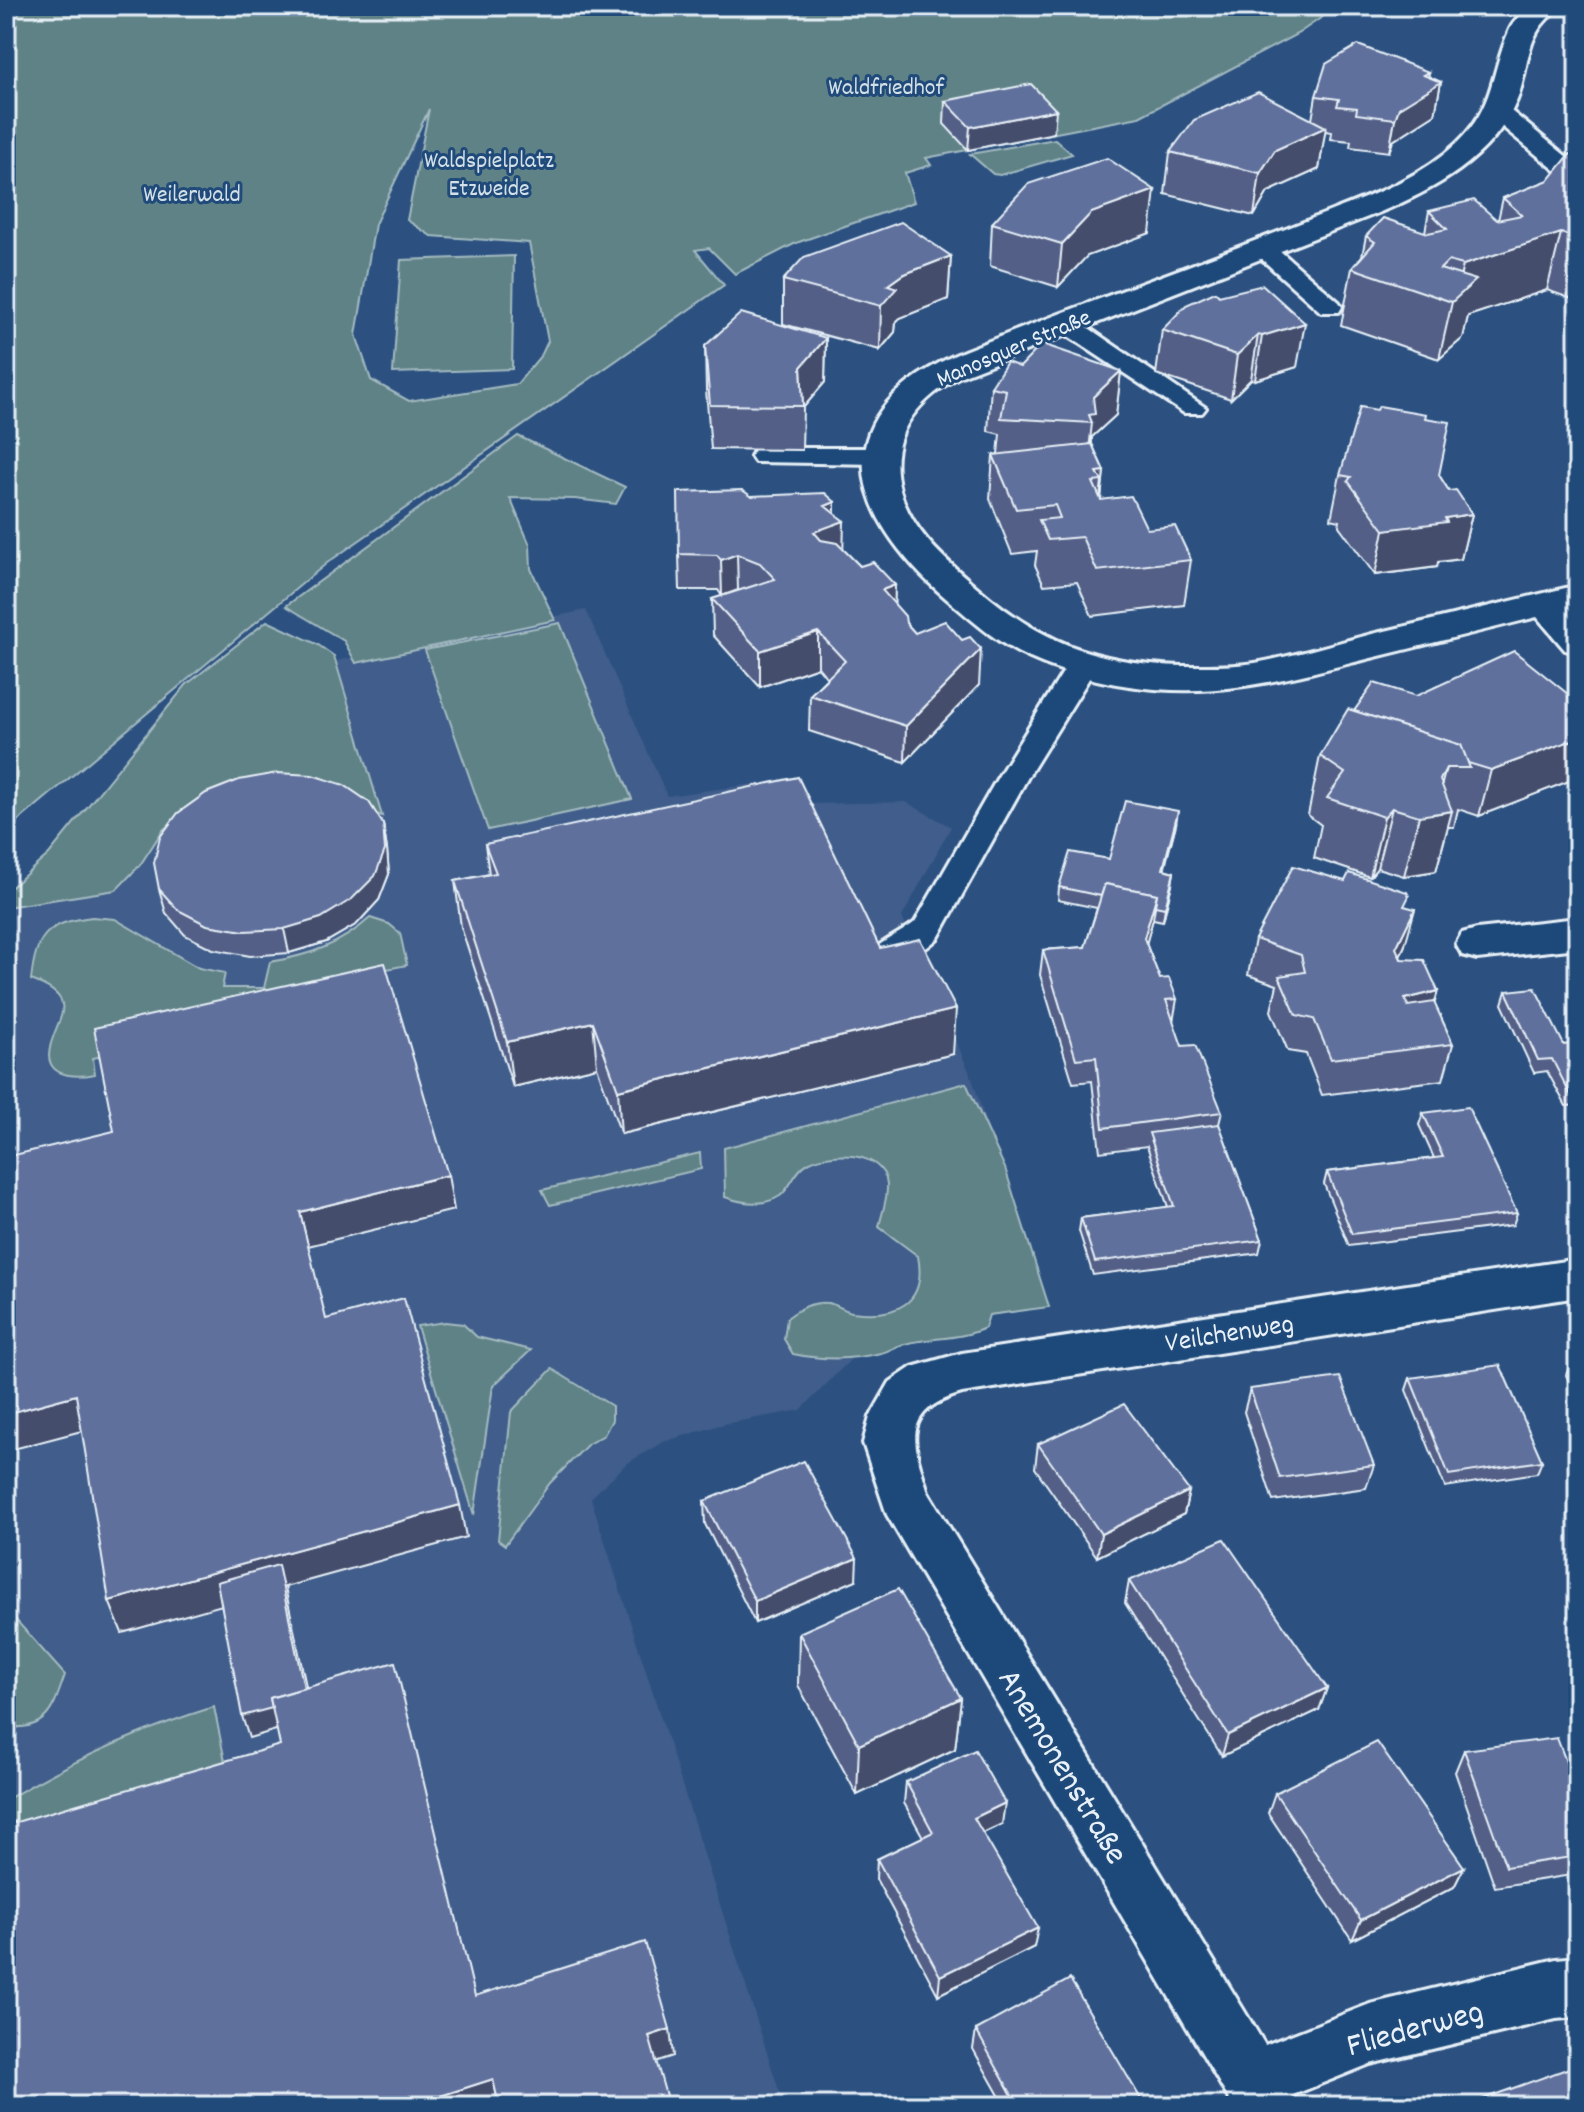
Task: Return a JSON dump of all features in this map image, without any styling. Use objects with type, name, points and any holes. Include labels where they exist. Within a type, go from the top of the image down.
[{"type":"street","name":"Manosquer Straße","points":[[1545,6],[1524,29],[1497,111],[1467,150],[1418,185],[1264,249],[974,359],[923,386],[892,413],[879,456],[881,490],[889,514],[927,564],[1003,628],[1026,642],[1083,664],[1133,676],[1201,679],[1253,675],[1562,599]]},
{"type":"street","points":[[1562,599],[1578,642]]},
{"type":"street","points":[[1477,944],[1578,933]]},
{"type":"street","name":"Veilchenweg","points":[[895,1417],[908,1397],[929,1382],[962,1373],[1578,1278]]},
{"type":"street","name":"Anemonenstraße","points":[[895,1417],[888,1443],[905,1499],[1260,2093]]},
{"type":"street","name":"Fliederweg","points":[[1260,2093],[1370,2034],[1556,1989],[1578,1987]]},
{"type":"lane","points":[[1497,111],[1575,174],[1551,192]]},
{"type":"lane","points":[[1264,249],[1330,307]]},
{"type":"lane","points":[[1065,323],[1193,408]]},
{"type":"lane","points":[[764,456],[879,456]]},
{"type":"lane","points":[[885,956],[910,944],[927,930],[1013,777],[1083,664]]},
{"type":"shaded area","points":[[586,610],[667,796],[761,783],[808,804],[906,802],[951,827],[902,917],[972,1078],[1043,1302],[987,1311],[861,1349],[801,1410],[724,1424],[663,1442],[626,1464],[591,1498],[784,2106],[6,2106],[6,899],[75,830],[189,691]]},
{"type":"green space","name":"Weilerwald","points":[[6,6],[1338,6],[1299,33],[1139,117],[926,158],[931,165],[905,173],[914,202],[796,243],[735,274],[709,248],[695,250],[724,285],[327,563],[6,831]],"holes":[[[429,109],[407,220],[431,236],[529,243],[548,341],[542,354],[517,384],[409,401],[371,380],[356,335],[375,224]]]},
{"type":"green space","points":[[1055,139],[1072,154],[1000,175],[993,174],[970,154]]},
{"type":"green space","points":[[514,256],[512,369],[393,373],[401,260]]},
{"type":"green space","points":[[518,436],[625,487],[616,504],[575,499],[510,498],[530,545],[531,569],[555,620],[356,663],[344,641],[286,606]]},
{"type":"green space","points":[[267,621],[317,644],[334,656],[382,816],[341,802],[191,807],[163,830],[140,865],[116,890],[6,907],[6,892],[49,854],[186,685]]},
{"type":"green space","points":[[560,623],[632,799],[488,830],[425,650]]},
{"type":"green space","points":[[92,917],[115,919],[199,968],[225,973],[222,988],[264,988],[270,962],[324,948],[370,918],[389,924],[400,933],[407,965],[317,983],[322,1005],[93,1058],[95,1074],[67,1075],[55,1069],[49,1056],[62,1005],[58,996],[31,980],[33,965],[40,942],[46,934],[64,923]]},
{"type":"green space","points":[[966,1083],[1005,1168],[1049,1307],[989,1315],[985,1328],[975,1332],[915,1342],[870,1355],[837,1358],[793,1354],[784,1339],[787,1318],[817,1303],[831,1304],[852,1312],[895,1310],[913,1296],[918,1286],[918,1256],[879,1227],[887,1184],[883,1173],[866,1159],[842,1155],[818,1159],[803,1166],[780,1196],[767,1202],[745,1202],[725,1197],[724,1148]]},
{"type":"green space","points":[[700,1153],[701,1169],[550,1205],[542,1190]]},
{"type":"green space","points":[[445,1322],[463,1324],[477,1337],[531,1350],[493,1386],[474,1515],[417,1326]]},
{"type":"green space","points":[[552,1369],[612,1406],[612,1420],[604,1435],[588,1444],[550,1483],[505,1545],[498,1540],[511,1412]]},
{"type":"green space","points":[[6,1616],[16,1620],[65,1675],[47,1715],[31,1725],[20,1727],[6,1727]]},
{"type":"green space","points":[[214,1707],[229,1781],[6,1849],[6,1800],[107,1747]]},
{"type":"building","points":[[1358,45],[1429,72],[1423,75],[1441,82],[1399,108],[1395,119],[1356,114],[1357,108],[1337,106],[1339,99],[1316,96],[1326,64]]},
{"type":"building","points":[[1031,84],[1056,110],[970,127],[945,101]]},
{"type":"building","points":[[1258,92],[1326,127],[1275,150],[1260,173],[1170,152],[1194,120]]},
{"type":"building","points":[[1570,154],[1578,156],[1578,239],[1561,233],[1463,265],[1448,261],[1440,269],[1476,280],[1452,302],[1352,268],[1375,242],[1366,236],[1383,218],[1428,233],[1447,229],[1429,211],[1474,200],[1497,220],[1522,215],[1503,198],[1549,180]]},
{"type":"building","points":[[1107,158],[1155,190],[1091,213],[1062,244],[992,223],[1028,184]]},
{"type":"building","points":[[901,222],[951,256],[902,275],[888,285],[897,288],[881,306],[783,280],[804,257]]},
{"type":"building","points":[[1263,285],[1305,323],[1258,335],[1237,355],[1162,330],[1186,305],[1215,292],[1219,296]]},
{"type":"building","points":[[741,313],[826,338],[801,367],[803,406],[710,405],[705,346]]},
{"type":"building","points":[[1042,344],[1121,371],[1093,397],[1095,414],[1089,415],[1092,423],[1001,418],[1006,390],[991,387],[1007,362],[1020,367]]},
{"type":"building","points":[[1379,406],[1426,414],[1425,418],[1450,422],[1439,475],[1449,491],[1456,490],[1472,514],[1445,518],[1447,522],[1384,530],[1348,481],[1351,477],[1340,475],[1360,407],[1377,410]]},
{"type":"building","points":[[1092,444],[1104,471],[1097,472],[1102,481],[1093,482],[1101,500],[1131,496],[1147,529],[1175,526],[1191,560],[1097,571],[1082,537],[1048,540],[1039,520],[1060,518],[1055,505],[1016,509],[993,455]]},
{"type":"building","points":[[742,490],[751,496],[825,493],[835,502],[825,506],[844,521],[814,532],[821,540],[837,543],[860,566],[873,562],[895,585],[882,590],[905,616],[906,623],[915,633],[945,621],[962,640],[970,637],[981,649],[906,726],[810,695],[845,661],[818,632],[760,651],[712,599],[775,579],[760,563],[737,554],[721,560],[717,555],[679,554],[678,492]]},
{"type":"building","points":[[1514,651],[1568,694],[1578,722],[1578,738],[1491,770],[1468,763],[1461,745],[1354,711],[1374,683],[1416,696]]},
{"type":"building","points":[[1348,709],[1461,745],[1470,768],[1446,768],[1440,780],[1452,811],[1419,816],[1392,808],[1384,817],[1327,798],[1345,773],[1320,756]]},
{"type":"building","points":[[277,773],[312,775],[344,785],[369,802],[383,824],[385,850],[375,876],[352,899],[321,918],[284,929],[244,931],[207,925],[178,910],[159,889],[154,863],[160,837],[178,813],[206,793],[239,780]]},
{"type":"building","points":[[798,777],[880,948],[920,939],[956,1009],[618,1090],[593,1022],[507,1042],[455,881],[496,873],[485,844]]},
{"type":"building","points":[[1125,801],[1178,811],[1163,869],[1174,872],[1165,908],[1155,906],[1157,894],[1105,884],[1101,896],[1059,887],[1070,852],[1109,859]]},
{"type":"building","points":[[1293,866],[1345,881],[1349,873],[1407,892],[1409,896],[1404,906],[1415,909],[1396,948],[1401,959],[1424,960],[1438,991],[1405,999],[1408,1006],[1434,1002],[1453,1044],[1331,1059],[1314,1019],[1296,1015],[1279,976],[1305,972],[1301,955],[1255,939]]},
{"type":"building","points":[[1105,884],[1157,894],[1144,938],[1160,979],[1169,978],[1177,999],[1166,1000],[1182,1046],[1195,1045],[1222,1112],[1103,1128],[1096,1057],[1076,1059],[1043,950],[1085,947]]},
{"type":"building","points":[[385,963],[448,1175],[300,1212],[326,1319],[404,1298],[460,1505],[109,1601],[76,1395],[6,1414],[6,1157],[114,1131],[94,1028]]},
{"type":"building","points":[[1535,988],[1564,1045],[1578,1043],[1578,1093],[1570,1094],[1552,1059],[1538,1060],[1506,991]]},
{"type":"building","points":[[1468,1107],[1517,1213],[1352,1234],[1327,1172],[1443,1157],[1423,1113]]},
{"type":"building","points":[[1219,1124],[1262,1240],[1095,1262],[1081,1218],[1174,1206],[1149,1133]]},
{"type":"building","points":[[1578,1361],[1578,1376],[1571,1363]]},
{"type":"building","points":[[1500,1365],[1542,1461],[1449,1475],[1410,1378]]},
{"type":"building","points":[[1340,1377],[1374,1465],[1280,1478],[1250,1389]]},
{"type":"building","points":[[1124,1404],[1189,1491],[1101,1534],[1038,1444]]},
{"type":"building","points":[[804,1461],[857,1558],[755,1601],[704,1501]]},
{"type":"building","points":[[1224,1539],[1327,1688],[1228,1735],[1129,1581]]},
{"type":"building","points":[[278,1565],[304,1688],[270,1698],[272,1708],[242,1716],[217,1582]]},
{"type":"building","points":[[898,1589],[961,1698],[859,1745],[799,1633]]},
{"type":"building","points":[[395,1662],[475,1996],[645,1942],[670,2029],[649,2036],[669,2106],[499,2106],[493,2079],[409,2106],[6,2106],[6,1825],[280,1745],[270,1698]]},
{"type":"building","points":[[1557,1738],[1578,1793],[1578,1856],[1506,1867],[1464,1750]]},
{"type":"building","points":[[1377,1742],[1464,1867],[1361,1920],[1275,1793]]},
{"type":"building","points":[[975,1750],[1005,1803],[974,1818],[1038,1928],[940,1976],[877,1859],[933,1832],[906,1782]]},
{"type":"building","points":[[1070,1979],[1141,2099],[1127,2106],[1018,2106],[976,2030]]},
{"type":"building","points":[[1578,2065],[1578,2106],[1463,2106]]},
{"type":"park label","name":"Waldfriedhof","points":[[886,86]]},
{"type":"park label","name":"Waldspielplatz Etzweide","points":[[489,173]]}]
